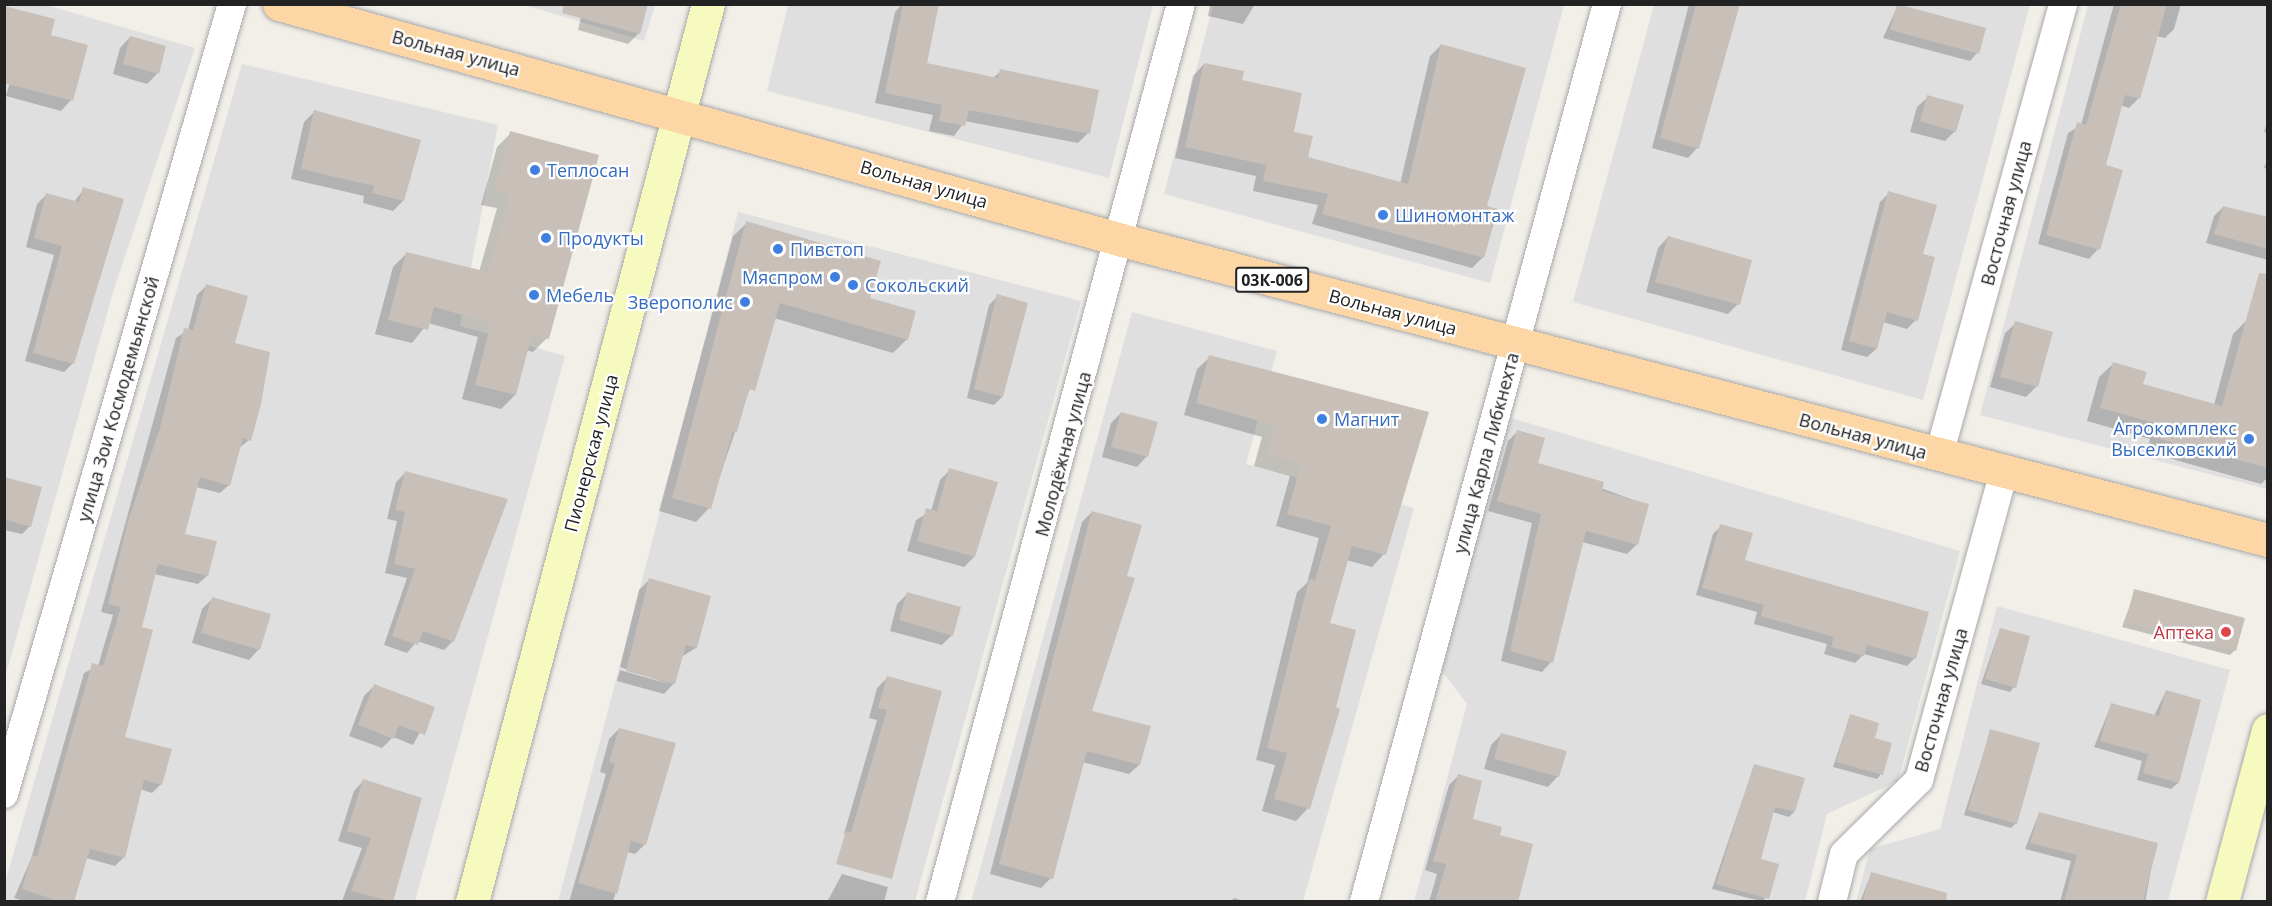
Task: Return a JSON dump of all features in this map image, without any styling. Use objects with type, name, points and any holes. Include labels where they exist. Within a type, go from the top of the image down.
[{"type":"main road","name":"Вольная улица","points":[[279,4],[1122,240],[2268,540]]},
{"type":"street","name":"улица Зои Космодемьянской","points":[[4,795],[232,4]]},
{"type":"street","name":"Пионерская улица","points":[[472,902],[708,4]]},
{"type":"street","name":"Молодёжная улица","points":[[940,902],[1122,240],[1181,4]]},
{"type":"street","name":"улица Карла Либкнехта","points":[[1364,902],[1607,4]]},
{"type":"street","name":"Восточная улица","points":[[1939,455],[2063,4]]},
{"type":"street","name":"Восточная улица","points":[[1832,902],[1844,854],[1919,780],[2004,471]]},
{"type":"street","points":[[2222,902],[2268,729]]},
{"type":"shaded area","points":[[5,5],[46,5],[195,48],[114,289],[5,678]]},
{"type":"shaded area","points":[[525,5],[655,5],[644,41]]},
{"type":"shaded area","points":[[788,5],[1153,5],[1109,178],[767,91]]},
{"type":"shaded area","points":[[1213,5],[1564,5],[1490,283],[1164,194]]},
{"type":"shaded area","points":[[1654,5],[2030,5],[1923,400],[1573,302]]},
{"type":"shaded area","points":[[2088,5],[2267,5],[2267,489],[1980,415]]},
{"type":"shaded area","points":[[242,64],[498,125],[460,326],[565,356],[415,901],[5,902],[4,886]]},
{"type":"shaded area","points":[[738,212],[1081,301],[915,901],[558,902]]},
{"type":"shaded area","points":[[1132,312],[1277,351],[1246,464],[1414,508],[1303,901],[971,902]]},
{"type":"shaded area","points":[[1511,418],[1960,551],[1898,781],[1827,814],[1805,901],[1414,902],[1467,704],[1438,666]]},
{"type":"shaded area","points":[[1997,606],[2230,670],[2168,901],[1856,902],[1870,849],[1940,829]]},
{"type":"building","points":[[564,4],[648,4],[640,34],[562,13]]},
{"type":"building","points":[[903,4],[939,4],[927,63],[998,78],[1000,69],[1099,90],[1090,134],[969,110],[965,126],[939,121],[942,105],[885,93]]},
{"type":"building","points":[[1696,4],[1740,4],[1699,149],[1660,138]]},
{"type":"building","points":[[1897,4],[1986,28],[1979,54],[1890,30]]},
{"type":"building","points":[[2121,4],[2167,4],[2140,99],[2125,95],[2106,165],[2123,170],[2100,250],[2046,235],[2077,122],[2086,125]]},
{"type":"building","points":[[4,6],[55,19],[51,35],[88,45],[73,101],[4,83]]},
{"type":"building","points":[[130,36],[166,46],[159,74],[123,64]]},
{"type":"building","points":[[1441,44],[1526,68],[1487,206],[1498,209],[1484,258],[1322,214],[1328,194],[1263,181],[1266,165],[1185,147],[1204,63],[1244,71],[1242,80],[1302,93],[1294,132],[1313,136],[1308,157],[1408,184]]},
{"type":"building","points":[[1927,95],[1964,105],[1956,132],[1920,121]]},
{"type":"building","points":[[314,110],[421,140],[404,201],[372,193],[374,186],[301,169]]},
{"type":"building","points":[[510,131],[599,155],[549,339],[532,334],[516,395],[475,385],[491,323],[434,307],[428,330],[388,320],[406,252],[488,272],[510,195],[494,191]]},
{"type":"building","points":[[83,187],[124,199],[74,364],[33,353],[62,246],[34,238],[46,193],[79,202]]},
{"type":"building","points":[[1888,191],[1937,205],[1923,254],[1935,257],[1918,321],[1887,312],[1877,349],[1849,341]]},
{"type":"building","points":[[2223,206],[2268,217],[2268,249],[2214,234]]},
{"type":"building","points":[[746,221],[881,261],[870,298],[916,311],[908,340],[780,303],[755,391],[749,389],[737,432],[733,431],[711,509],[672,498]]},
{"type":"building","points":[[1668,236],[1752,260],[1740,305],[1655,282]]},
{"type":"building","points":[[2259,273],[2268,274],[2268,468],[2160,439],[2163,425],[2100,408],[2113,362],[2147,372],[2143,384],[2222,406]]},
{"type":"building","points":[[206,284],[248,296],[235,343],[270,352],[261,404],[251,441],[243,438],[230,486],[200,477],[185,534],[217,541],[208,576],[158,564],[142,627],[153,630],[125,737],[172,749],[162,785],[144,780],[125,858],[90,849],[74,902],[61,902],[22,889],[32,855],[37,857],[92,663],[103,666],[121,607],[108,604],[128,521],[160,428],[184,328],[193,330]]},
{"type":"building","points":[[997,294],[1028,303],[1003,397],[974,389]]},
{"type":"building","points":[[2015,321],[2053,332],[2038,387],[2000,377]]},
{"type":"building","points":[[1209,355],[1429,412],[1386,555],[1352,546],[1330,623],[1356,630],[1336,707],[1340,709],[1310,809],[1274,799],[1287,753],[1267,748],[1309,579],[1315,580],[1331,526],[1287,514],[1301,464],[1266,454],[1274,425],[1196,403]]},
{"type":"building","points":[[1121,412],[1158,422],[1148,457],[1111,447]]},
{"type":"building","points":[[1517,430],[1545,438],[1538,463],[1604,482],[1602,491],[1649,504],[1638,545],[1586,531],[1553,663],[1510,651],[1541,514],[1497,501]]},
{"type":"building","points":[[949,468],[998,482],[975,557],[917,541],[926,508],[937,511]]},
{"type":"building","points":[[405,471],[508,499],[454,642],[423,631],[418,645],[392,636],[415,569],[394,564],[405,512],[395,510]]},
{"type":"building","points":[[4,477],[42,487],[31,527],[4,519]]},
{"type":"building","points":[[1092,511],[1142,525],[1127,576],[1135,578],[1092,711],[1151,726],[1140,765],[1087,751],[1053,879],[999,864]]},
{"type":"building","points":[[1720,524],[1753,533],[1745,560],[1929,612],[1916,659],[1867,645],[1864,656],[1831,647],[1834,637],[1761,616],[1764,605],[1702,588]]},
{"type":"building","points":[[649,578],[711,596],[697,648],[686,645],[675,684],[626,671]]},
{"type":"building","points":[[2134,589],[2245,618],[2236,651],[2126,622]]},
{"type":"building","points":[[907,592],[961,607],[953,636],[899,620]]},
{"type":"building","points":[[212,597],[271,614],[260,650],[201,633]]},
{"type":"building","points":[[2000,628],[2030,636],[2016,688],[1985,679]]},
{"type":"building","points":[[887,676],[942,691],[892,879],[836,864],[846,831],[851,832],[887,710],[878,708]]},
{"type":"building","points":[[374,684],[435,707],[425,735],[399,725],[394,739],[358,725]]},
{"type":"building","points":[[2166,690],[2201,700],[2179,783],[2143,773],[2148,754],[2100,741],[2111,703],[2159,716]]},
{"type":"building","points":[[1850,714],[1879,723],[1875,738],[1892,743],[1883,775],[1836,762]]},
{"type":"building","points":[[619,728],[676,743],[646,845],[631,841],[617,894],[578,883],[615,764],[609,762]]},
{"type":"building","points":[[1990,729],[2040,743],[2017,824],[1968,810]]},
{"type":"building","points":[[1501,733],[1567,751],[1559,777],[1494,759]]},
{"type":"building","points":[[1754,764],[1805,778],[1795,812],[1775,807],[1761,859],[1779,864],[1769,899],[1716,884]]},
{"type":"building","points":[[1458,774],[1482,781],[1473,819],[1502,827],[1500,835],[1533,844],[1518,902],[1435,902],[1446,864],[1433,861]]},
{"type":"building","points":[[363,779],[422,798],[393,902],[351,891],[371,838],[347,831]]},
{"type":"building","points":[[2039,812],[2158,843],[2143,902],[2064,902],[2077,855],[2030,843]]},
{"type":"building","points":[[1871,872],[1947,893],[1946,902],[1862,902]]},
{"type":"place","name":"Теплосан","points":[[535,170]]},
{"type":"place","name":"Шиномонтаж","points":[[1383,215]]},
{"type":"place","name":"Продукты","points":[[546,238]]},
{"type":"place","name":"Пивстоп","points":[[778,249]]},
{"type":"place","name":"Мяспром","points":[[835,277]]},
{"type":"place","name":"Сокольский","points":[[853,285]]},
{"type":"place","name":"Мебель","points":[[534,295]]},
{"type":"place","name":"Зверополис","points":[[745,302]]},
{"type":"place","name":"Магнит","points":[[1322,419]]},
{"type":"place","name":"Агрокомплекс Выселковский","points":[[2249,439]]},
{"type":"place","name":"Аптека","points":[[2226,632]]}]
